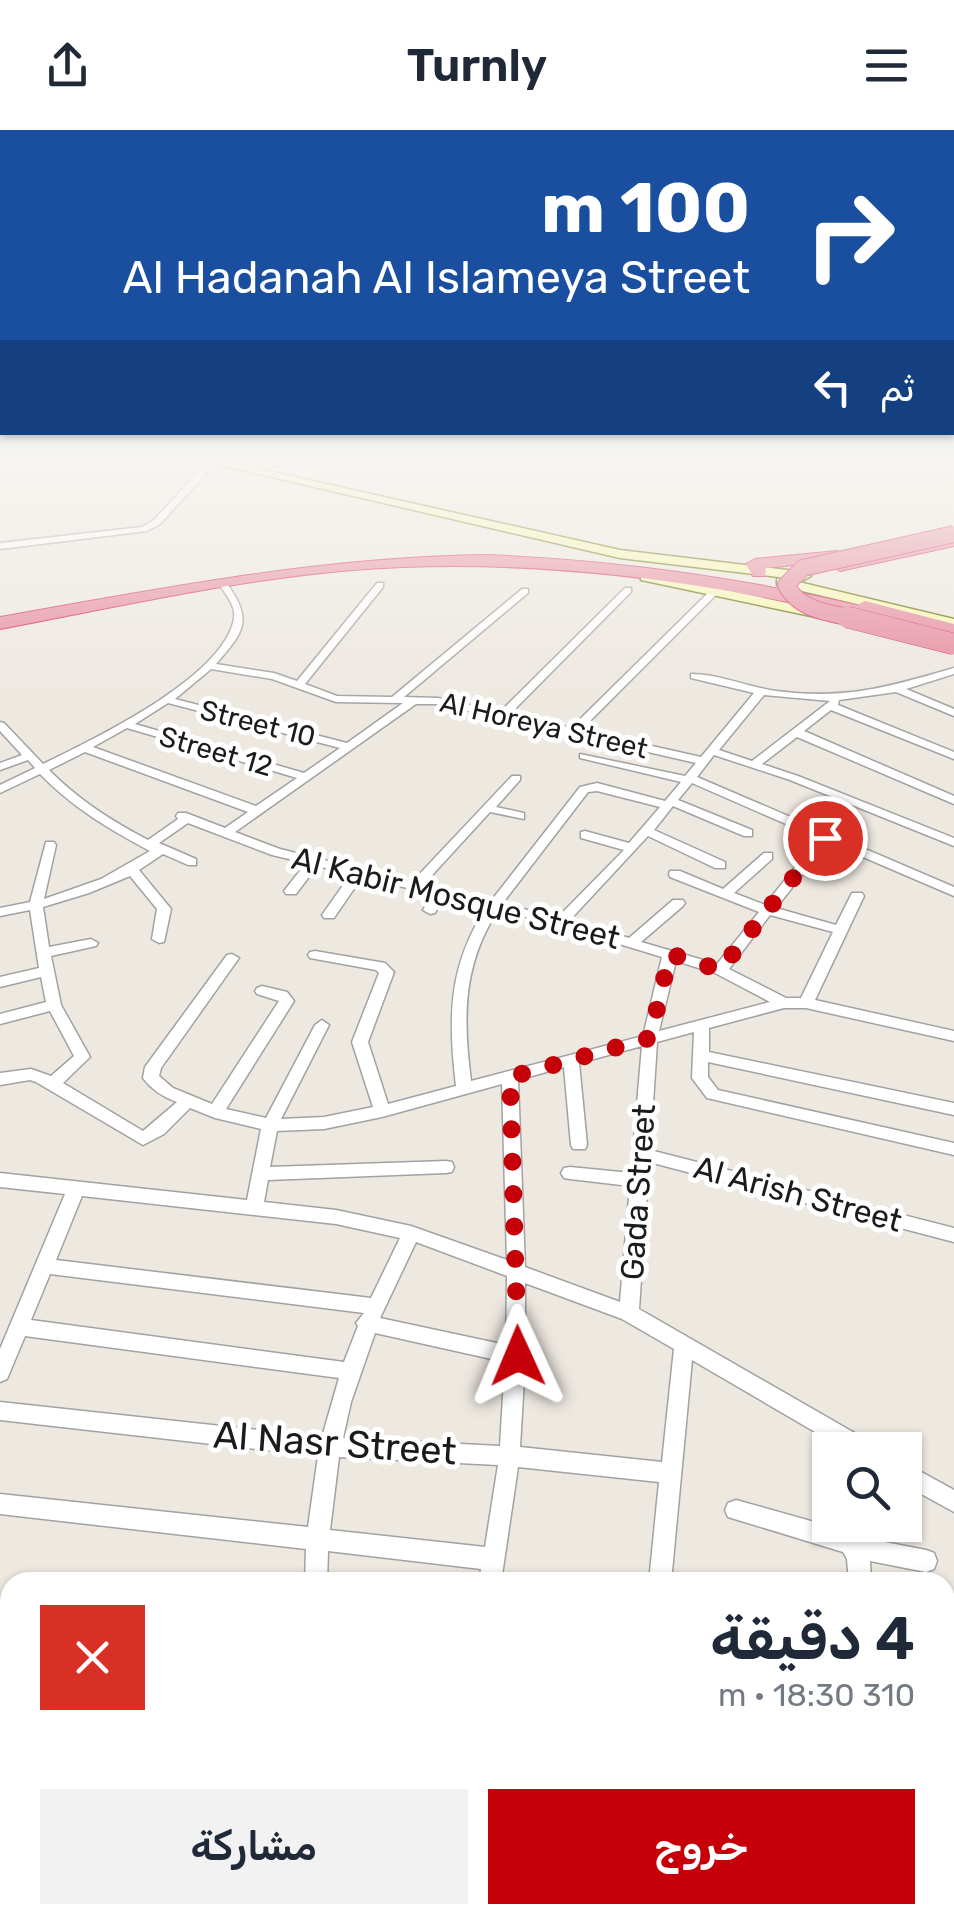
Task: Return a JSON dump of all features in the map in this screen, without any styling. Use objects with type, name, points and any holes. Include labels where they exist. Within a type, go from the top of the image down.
[{"type":"highway","points":[[757,568],[916,542]]},
{"type":"highway","points":[[928,542],[803,568],[786,585],[796,599],[821,611],[954,644]]},
{"type":"highway","points":[[806,581],[930,542]]},
{"type":"highway","points":[[0,614],[416,555],[587,560],[758,588],[954,630]]},
{"type":"highway","points":[[0,622],[250,576],[350,566],[440,561],[629,567]]},
{"type":"main road","points":[[567,542],[620,554],[757,568]]},
{"type":"main road","points":[[591,542],[757,568],[954,630]]},
{"type":"main road","points":[[587,560],[614,558],[806,581]]},
{"type":"main road","points":[[629,567],[715,591],[954,644]]},
{"type":"street","points":[[0,546],[49,542]]},
{"type":"street","points":[[0,789],[167,700],[210,666],[226,646],[239,616],[236,602],[222,584]]},
{"type":"street","points":[[300,684],[380,586]]},
{"type":"street","points":[[503,715],[628,590]]},
{"type":"street","points":[[396,699],[525,591]]},
{"type":"street","points":[[574,731],[715,591]]},
{"type":"street","name":"Al Horeya Street","points":[[210,666],[300,684],[345,701],[416,698],[756,764],[954,842]]},
{"type":"street","points":[[695,676],[760,693],[836,702],[900,690],[954,671]]},
{"type":"street","points":[[900,690],[954,713]]},
{"type":"street","points":[[561,922],[632,848],[760,693]]},
{"type":"street","points":[[226,833],[416,698]]},
{"type":"street","name":"Street 10","points":[[167,700],[350,746]]},
{"type":"street","points":[[756,764],[836,702]]},
{"type":"street","points":[[836,702],[954,756]]},
{"type":"street","name":"Street 12","points":[[124,724],[308,777]]},
{"type":"street","points":[[2,732],[84,809],[192,862]]},
{"type":"street","points":[[796,732],[954,800]]},
{"type":"street","points":[[82,747],[258,811]]},
{"type":"street","points":[[0,767],[29,756]]},
{"type":"street","points":[[584,756],[689,779],[954,892]]},
{"type":"street","points":[[417,884],[516,778]]},
{"type":"street","points":[[464,1089],[456,1044],[456,1002],[462,964],[492,904],[584,788],[598,787],[669,803],[748,833]]},
{"type":"street","points":[[487,808],[520,816]]},
{"type":"street","name":"Al Kabir Mosque Street","points":[[153,845],[184,817],[314,862],[417,884],[670,954],[720,970],[784,1003]]},
{"type":"street","points":[[647,830],[720,866]]},
{"type":"street","points":[[585,834],[632,848]]},
{"type":"street","points":[[720,970],[825,838]]},
{"type":"street","points":[[50,845],[36,905],[43,952],[54,1005],[82,1057],[52,1084]]},
{"type":"street","points":[[0,912],[36,905],[132,869],[158,853],[153,845]]},
{"type":"street","points":[[724,896],[768,856]]},
{"type":"street","points":[[291,891],[314,862]]},
{"type":"street","points":[[132,869],[164,910],[159,938]]},
{"type":"street","points":[[329,915],[359,872]]},
{"type":"street","points":[[675,874],[724,896],[840,930]]},
{"type":"street","points":[[430,910],[441,891]]},
{"type":"street","points":[[806,1003],[857,896]]},
{"type":"street","points":[[632,943],[678,903]]},
{"type":"street","points":[[43,952],[91,943]]},
{"type":"street","name":"Gada Street","points":[[629,1313],[650,1038],[670,954]]},
{"type":"street","points":[[316,955],[380,966],[387,972],[360,1042],[382,1111]]},
{"type":"street","points":[[232,958],[152,1068],[151,1078],[157,1086],[215,1112],[270,1124],[324,1123],[382,1111],[784,1003],[806,1003],[954,1036]]},
{"type":"street","points":[[0,982],[47,971]]},
{"type":"street","points":[[215,1112],[287,1001],[282,995],[262,991]]},
{"type":"street","points":[[0,1018],[54,1005]]},
{"type":"street","points":[[702,1024],[700,1078],[714,1094],[954,1148]]},
{"type":"street","points":[[254,1208],[270,1124],[322,1025]]},
{"type":"street","points":[[699,1055],[954,1109]]},
{"type":"street","points":[[571,1060],[579,1146]]},
{"type":"street","points":[[1,1081],[31,1074],[143,1139],[188,1101]]},
{"type":"street","points":[[492,1572],[518,1356],[510,1077]]},
{"type":"street","name":"Al Arish Street","points":[[641,1154],[954,1235]]},
{"type":"street","points":[[260,1174],[446,1167]]},
{"type":"street","points":[[570,1173],[639,1180]]},
{"type":"street","points":[[0,1180],[336,1217],[412,1232],[629,1313],[834,1432]]},
{"type":"street","points":[[0,1373],[76,1189]]},
{"type":"street","points":[[316,1572],[316,1539],[328,1448],[349,1371],[370,1314],[412,1232]]},
{"type":"street","points":[[44,1266],[370,1314],[518,1356]]},
{"type":"street","points":[[19,1327],[349,1371]]},
{"type":"street","points":[[661,1572],[684,1344]]},
{"type":"street","name":"Al Nasr Street","points":[[0,1411],[328,1448],[508,1456],[670,1472]]},
{"type":"street","points":[[922,1483],[954,1502]]},
{"type":"street","points":[[0,1504],[495,1559]]},
{"type":"street","points":[[736,1510],[854,1547],[926,1562]]},
{"type":"street","points":[[854,1547],[859,1572]]},
{"type":"route","points":[[518,1356],[510,1077],[650,1038],[670,954],[720,970],[825,838]]}]
